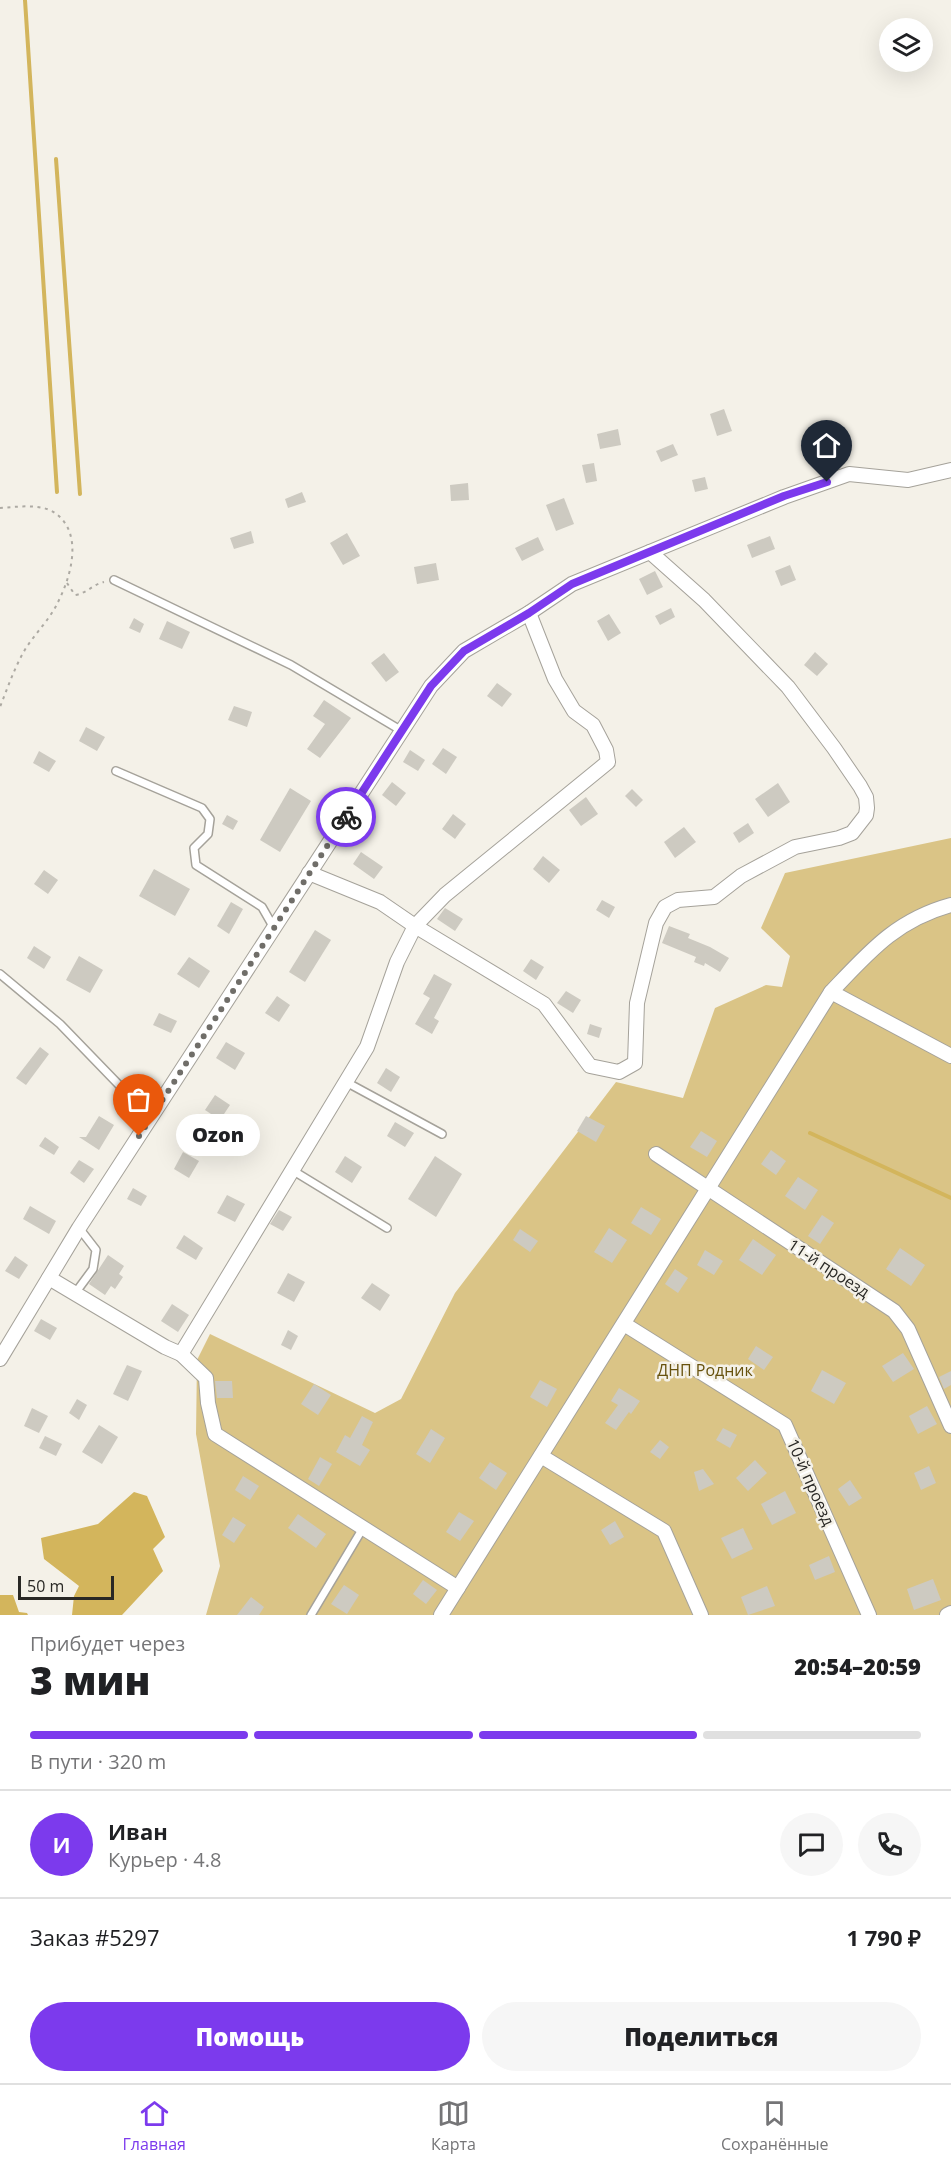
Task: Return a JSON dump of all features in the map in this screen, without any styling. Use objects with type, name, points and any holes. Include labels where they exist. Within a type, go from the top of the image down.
[{"type":"street","points":[[0,1359],[79,1228],[431,686],[464,651],[529,613],[572,584],[784,496],[849,474],[908,480],[951,470]]},
{"type":"street","points":[[309,873],[380,902],[415,926],[544,1004],[590,1066],[619,1072],[635,1063],[637,1003],[656,923],[665,907],[678,900],[714,897],[741,876],[795,847],[852,833],[866,814],[866,797],[860,786],[788,687],[704,600],[650,552]]},
{"type":"street","points":[[182,1354],[367,1047],[397,962],[415,926],[445,895],[608,762],[606,750],[593,725],[574,711],[555,679],[529,613]]},
{"type":"street","points":[[441,1615],[831,992],[873,947],[912,919],[951,905]]},
{"type":"street","points":[[831,992],[951,1056]]},
{"type":"street","name":"11-й проезд","points":[[656,1154],[894,1311],[908,1329],[951,1426]]},
{"type":"street","points":[[49,1278],[165,1347],[182,1354],[206,1378],[208,1403],[215,1434],[458,1588]]},
{"type":"street","name":"10-й проезд","points":[[624,1324],[785,1425],[869,1615]]},
{"type":"street","points":[[540,1456],[664,1532],[701,1615]]},
{"type":"lane","points":[[114,580],[291,665],[402,731]]},
{"type":"lane","points":[[116,771],[202,808],[210,819],[208,834],[194,848],[196,865],[262,907],[274,928]]},
{"type":"lane","points":[[0,974],[60,1024],[151,1118]]},
{"type":"lane","points":[[346,1082],[441,1134]]},
{"type":"lane","points":[[292,1170],[387,1228]]},
{"type":"lane","points":[[76,1292],[93,1269],[96,1250],[79,1228]]},
{"type":"lane","points":[[311,1615],[363,1528]]},
{"type":"path","points":[[0,508],[29,506],[54,512],[67,528],[74,544],[67,583],[55,608],[25,649],[0,707]]},
{"type":"path","points":[[67,583],[75,596],[85,594],[98,583],[114,580]]},
{"type":"green space","name":"ДНП Родник","points":[[951,838],[951,1615],[206,1615],[220,1566],[196,1434],[197,1360],[210,1334],[375,1413],[401,1399],[455,1293],[616,1082],[683,1098],[715,1008],[766,985],[782,987],[790,956],[761,928],[785,873]]},
{"type":"shaded area","points":[[134,1492],[147,1496],[165,1537],[153,1549],[163,1571],[122,1615],[72,1615],[74,1596],[79,1586],[44,1559],[41,1538],[98,1524]]},
{"type":"shaded area","points":[[0,1595],[13,1595],[19,1612],[28,1615],[0,1615]]},
{"type":"building","points":[[724,409],[732,431],[717,436],[710,414]]},
{"type":"building","points":[[618,429],[621,445],[600,449],[597,434]]},
{"type":"building","points":[[673,444],[678,455],[661,462],[656,451]]},
{"type":"building","points":[[594,463],[597,481],[586,483],[582,465]]},
{"type":"building","points":[[705,477],[708,489],[695,492],[692,480]]},
{"type":"building","points":[[468,483],[469,500],[451,501],[450,485]]},
{"type":"building","points":[[302,492],[306,502],[288,508],[285,499]]},
{"type":"building","points":[[564,498],[574,524],[556,531],[546,505]]},
{"type":"building","points":[[251,531],[254,543],[234,549],[230,538]]},
{"type":"building","points":[[347,533],[360,556],[343,565],[330,543]]},
{"type":"building","points":[[770,536],[775,549],[752,558],[747,545]]},
{"type":"building","points":[[538,537],[544,550],[522,561],[515,548]]},
{"type":"building","points":[[436,563],[439,580],[417,584],[414,567]]},
{"type":"building","points":[[790,565],[796,580],[781,586],[775,571]]},
{"type":"building","points":[[655,571],[663,587],[647,595],[639,579]]},
{"type":"building","points":[[671,608],[675,617],[660,625],[655,616]]},
{"type":"building","points":[[609,614],[621,633],[608,641],[597,621]]},
{"type":"building","points":[[134,618],[144,624],[140,633],[129,628]]},
{"type":"building","points":[[167,621],[190,632],[182,649],[159,639]]},
{"type":"building","points":[[815,652],[828,664],[817,676],[804,665]]},
{"type":"building","points":[[384,653],[399,672],[386,682],[371,663]]},
{"type":"building","points":[[497,683],[512,694],[502,707],[487,696]]},
{"type":"building","points":[[324,700],[351,718],[320,758],[307,749],[325,724],[313,716]]},
{"type":"building","points":[[234,706],[252,712],[247,727],[228,720]]},
{"type":"building","points":[[86,727],[105,737],[97,751],[79,741]]},
{"type":"building","points":[[443,748],[457,757],[446,774],[432,764]]},
{"type":"building","points":[[410,750],[425,760],[418,771],[403,762]]},
{"type":"building","points":[[39,751],[56,761],[49,772],[33,763]]},
{"type":"building","points":[[392,782],[406,793],[396,806],[382,795]]},
{"type":"building","points":[[778,783],[790,802],[768,817],[755,799]]},
{"type":"building","points":[[290,788],[311,801],[280,852],[260,840]]},
{"type":"building","points":[[632,789],[643,800],[636,807],[625,796]]},
{"type":"building","points":[[586,797],[598,814],[581,826],[569,810]]},
{"type":"building","points":[[453,814],[466,824],[455,839],[442,829]]},
{"type":"building","points":[[227,815],[238,821],[233,830],[222,824]]},
{"type":"building","points":[[748,823],[754,833],[739,843],[733,833]]},
{"type":"building","points":[[684,827],[696,842],[675,858],[664,842]]},
{"type":"building","points":[[361,852],[383,867],[374,879],[353,864]]},
{"type":"building","points":[[543,856],[560,870],[549,883],[533,869]]},
{"type":"building","points":[[154,869],[190,889],[175,916],[139,896]]},
{"type":"building","points":[[44,870],[58,880],[48,894],[34,884]]},
{"type":"building","points":[[602,900],[615,907],[609,918],[596,910]]},
{"type":"building","points":[[231,902],[243,909],[229,934],[217,926]]},
{"type":"building","points":[[445,908],[463,919],[455,931],[437,919]]},
{"type":"building","points":[[669,926],[690,934],[688,938],[729,958],[720,972],[705,963],[704,966],[694,962],[696,957],[662,943]]},
{"type":"building","points":[[315,930],[331,940],[305,982],[289,972]]},
{"type":"building","points":[[34,946],[51,957],[44,969],[27,958]]},
{"type":"building","points":[[79,956],[103,970],[90,993],[66,980]]},
{"type":"building","points":[[189,957],[210,971],[199,988],[177,974]]},
{"type":"building","points":[[531,959],[544,967],[536,980],[523,971]]},
{"type":"building","points":[[434,974],[452,984],[434,1018],[439,1021],[432,1034],[415,1024],[430,998],[423,994]]},
{"type":"building","points":[[566,991],[581,1000],[573,1013],[557,1003]]},
{"type":"building","points":[[277,996],[290,1005],[279,1022],[265,1013]]},
{"type":"building","points":[[159,1013],[177,1021],[171,1033],[153,1025]]},
{"type":"building","points":[[590,1024],[602,1028],[599,1038],[587,1034]]},
{"type":"building","points":[[226,1042],[245,1053],[235,1070],[216,1058]]},
{"type":"building","points":[[40,1047],[49,1054],[26,1085],[16,1078]]},
{"type":"building","points":[[386,1068],[400,1077],[391,1092],[377,1083]]},
{"type":"building","points":[[215,1095],[230,1105],[220,1120],[205,1110]]},
{"type":"building","points":[[99,1116],[114,1125],[99,1150],[79,1137],[86,1137]]},
{"type":"building","points":[[586,1116],[605,1126],[596,1142],[577,1131]]},
{"type":"building","points":[[395,1122],[414,1133],[405,1147],[387,1136]]},
{"type":"building","points":[[701,1131],[717,1141],[707,1157],[690,1147]]},
{"type":"building","points":[[45,1137],[59,1147],[54,1155],[39,1146]]},
{"type":"building","points":[[771,1150],[786,1161],[776,1175],[761,1164]]},
{"type":"building","points":[[183,1152],[199,1161],[189,1178],[174,1169]]},
{"type":"building","points":[[345,1156],[362,1167],[352,1183],[335,1172]]},
{"type":"building","points":[[435,1156],[462,1174],[436,1217],[408,1199]]},
{"type":"building","points":[[79,1160],[94,1169],[84,1183],[70,1173]]},
{"type":"building","points":[[798,1177],[818,1190],[805,1210],[785,1196]]},
{"type":"building","points":[[133,1188],[147,1196],[141,1206],[127,1199]]},
{"type":"building","points":[[227,1195],[245,1204],[235,1222],[217,1213]]},
{"type":"building","points":[[30,1206],[56,1221],[49,1234],[23,1219]]},
{"type":"building","points":[[641,1207],[661,1219],[651,1235],[631,1223]]},
{"type":"building","points":[[279,1210],[292,1217],[283,1231],[270,1224]]},
{"type":"building","points":[[822,1215],[834,1223],[820,1244],[808,1236]]},
{"type":"building","points":[[609,1228],[627,1240],[612,1263],[594,1252]]},
{"type":"building","points":[[520,1229],[538,1241],[530,1252],[513,1240]]},
{"type":"building","points":[[184,1235],[203,1248],[196,1260],[176,1248]]},
{"type":"building","points":[[753,1239],[776,1255],[762,1275],[739,1260]]},
{"type":"building","points":[[900,1248],[925,1265],[911,1286],[886,1269]]},
{"type":"building","points":[[705,1250],[723,1261],[714,1275],[697,1265]]},
{"type":"building","points":[[108,1255],[124,1266],[119,1274],[123,1277],[115,1289],[111,1286],[105,1295],[89,1284]]},
{"type":"building","points":[[15,1256],[28,1265],[19,1279],[5,1271]]},
{"type":"building","points":[[675,1269],[688,1278],[678,1293],[665,1284]]},
{"type":"building","points":[[288,1273],[305,1282],[294,1302],[277,1293]]},
{"type":"building","points":[[372,1283],[390,1295],[380,1311],[361,1298]]},
{"type":"building","points":[[172,1304],[189,1315],[178,1332],[161,1321]]},
{"type":"building","points":[[41,1319],[57,1328],[50,1340],[34,1331]]},
{"type":"building","points":[[288,1330],[298,1336],[291,1350],[281,1345]]},
{"type":"building","points":[[756,1346],[773,1357],[764,1370],[748,1359]]},
{"type":"building","points":[[903,1353],[914,1369],[893,1382],[882,1366]]},
{"type":"building","points":[[127,1365],[142,1371],[128,1401],[113,1394]]},
{"type":"building","points":[[822,1370],[846,1383],[834,1404],[811,1391]]},
{"type":"building","points":[[951,1371],[951,1385],[944,1389],[939,1377]]},
{"type":"building","points":[[540,1380],[557,1389],[547,1407],[530,1397]]},
{"type":"building","points":[[215,1381],[232,1381],[233,1398],[217,1398]]},
{"type":"building","points":[[314,1384],[331,1395],[318,1415],[301,1404]]},
{"type":"building","points":[[619,1388],[640,1401],[616,1430],[605,1423],[618,1405],[611,1401]]},
{"type":"building","points":[[77,1399],[87,1405],[79,1420],[69,1413]]},
{"type":"building","points":[[927,1406],[937,1424],[918,1434],[909,1416]]},
{"type":"building","points":[[32,1408],[48,1416],[39,1433],[24,1426]]},
{"type":"building","points":[[362,1416],[373,1422],[362,1445],[370,1450],[360,1466],[336,1452],[345,1435],[350,1438]]},
{"type":"building","points":[[99,1425],[118,1437],[102,1464],[82,1452]]},
{"type":"building","points":[[723,1428],[737,1435],[730,1448],[716,1440]]},
{"type":"building","points":[[431,1429],[445,1438],[430,1463],[416,1454]]},
{"type":"building","points":[[45,1436],[62,1444],[56,1456],[39,1448]]},
{"type":"building","points":[[660,1440],[669,1447],[660,1459],[650,1452]]},
{"type":"building","points":[[320,1457],[332,1464],[319,1486],[308,1479]]},
{"type":"building","points":[[755,1460],[767,1473],[748,1491],[736,1478]]},
{"type":"building","points":[[490,1462],[507,1473],[496,1490],[479,1478]]},
{"type":"building","points":[[929,1466],[936,1483],[921,1490],[914,1473]]},
{"type":"building","points":[[703,1469],[714,1484],[699,1491],[694,1472]]},
{"type":"building","points":[[243,1476],[259,1486],[250,1500],[235,1490]]},
{"type":"building","points":[[850,1480],[862,1498],[849,1506],[838,1489]]},
{"type":"building","points":[[785,1491],[796,1513],[772,1525],[761,1504]]},
{"type":"building","points":[[459,1512],[474,1521],[460,1541],[446,1532]]},
{"type":"building","points":[[298,1514],[326,1534],[316,1548],[288,1528]]},
{"type":"building","points":[[233,1517],[246,1525],[234,1543],[222,1535]]},
{"type":"building","points":[[615,1521],[624,1537],[610,1545],[601,1530]]},
{"type":"building","points":[[743,1528],[753,1549],[732,1559],[721,1538]]},
{"type":"building","points":[[829,1556],[835,1572],[815,1580],[809,1565]]},
{"type":"building","points":[[933,1579],[941,1600],[914,1610],[907,1589]]},
{"type":"building","points":[[423,1580],[437,1590],[426,1604],[413,1594]]},
{"type":"building","points":[[344,1585],[359,1595],[347,1614],[331,1604]]},
{"type":"building","points":[[767,1586],[775,1606],[748,1615],[741,1597]]},
{"type":"building","points":[[251,1597],[264,1607],[259,1615],[237,1615]]},
{"type":"waterway","points":[[25,0],[57,492]]},
{"type":"waterway","points":[[56,159],[80,494]]},
{"type":"waterway","points":[[810,1133],[951,1198]]},
{"type":"way so far","points":[[139,1136],[346,817]]},
{"type":"place","name":"Ozon","points":[[139,1136]]},
{"type":"route","points":[[346,817],[431,686],[464,651],[529,613],[572,584],[784,496],[827,482]]}]
